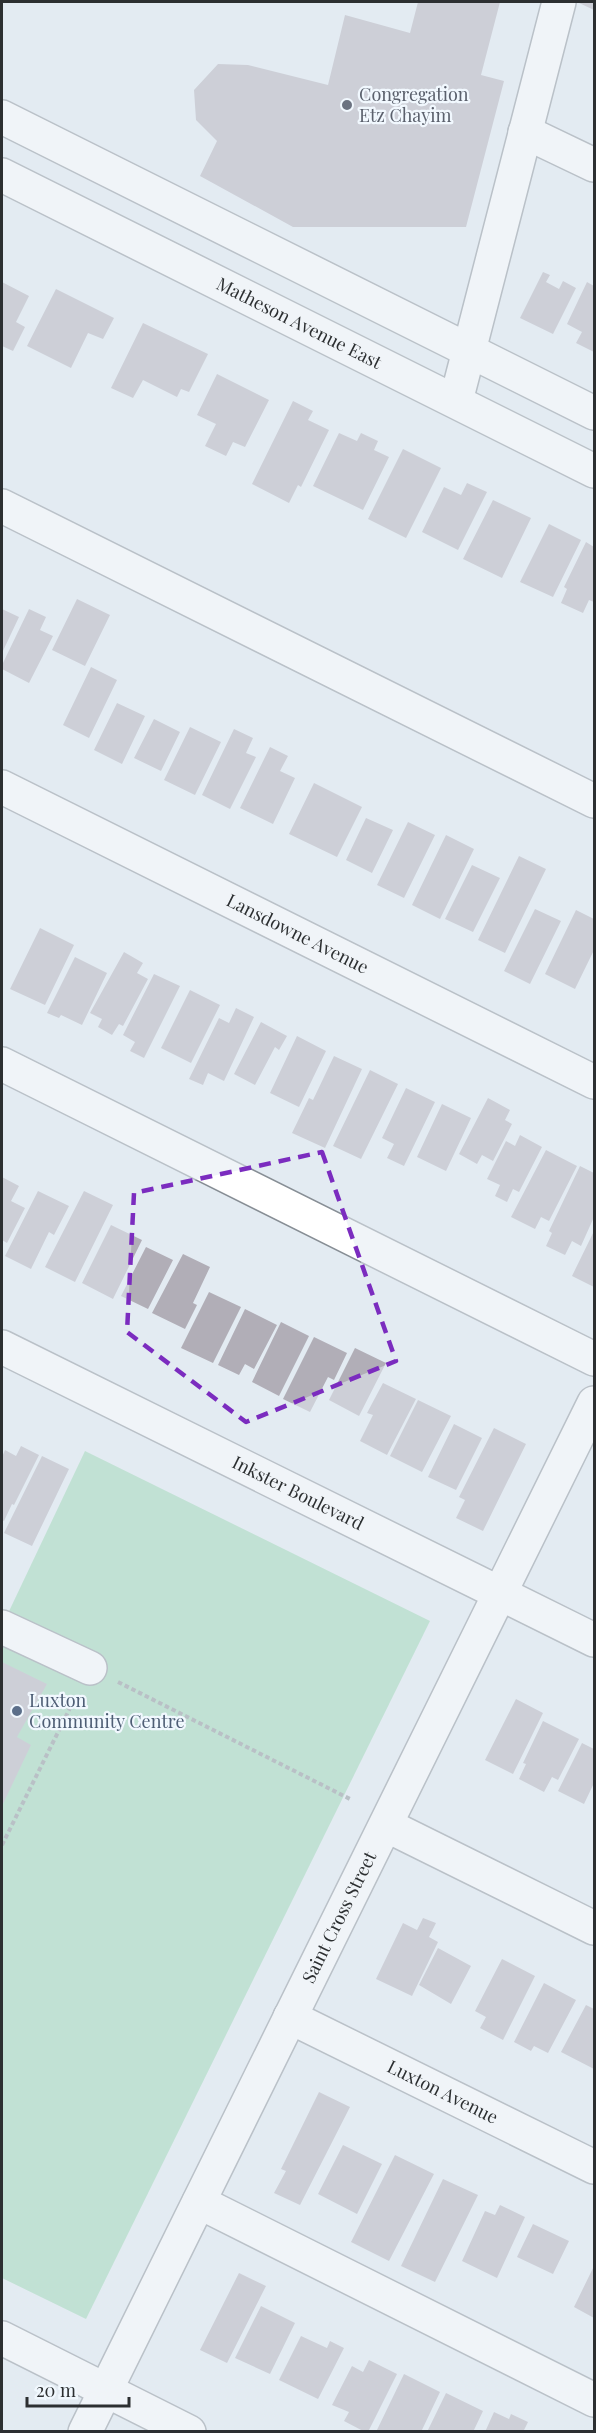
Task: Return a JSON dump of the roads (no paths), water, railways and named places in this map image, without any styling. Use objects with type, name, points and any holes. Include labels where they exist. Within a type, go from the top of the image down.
[{"type":"street","points":[[456,401],[559,2]]},
{"type":"street","points":[[2,117],[594,413]]},
{"type":"street","points":[[525,132],[594,165]]},
{"type":"street","name":"Matheson Avenue East","points":[[2,175],[594,471]]},
{"type":"street","points":[[2,506],[594,801]]},
{"type":"street","name":"Lansdowne Avenue","points":[[2,787],[594,1082]]},
{"type":"street","points":[[2,1064],[594,1359]]},
{"type":"street","name":"Inkster Boulevard","points":[[2,1347],[594,1640]]},
{"type":"street","name":"Saint Cross Street","points":[[85,2432],[594,1403]]},
{"type":"street","points":[[2,1627],[90,1668]]},
{"type":"street","points":[[386,1825],[594,1928]]},
{"type":"street","name":"Luxton Avenue","points":[[290,2017],[594,2167]]},
{"type":"street","points":[[199,2202],[594,2400]]},
{"type":"street","points":[[2,2338],[189,2432]]},
{"type":"place","name":"Congregation Etz Chayim","points":[[347,105]]},
{"type":"place","name":"Luxton Community Centre","points":[[17,1711]]}]
